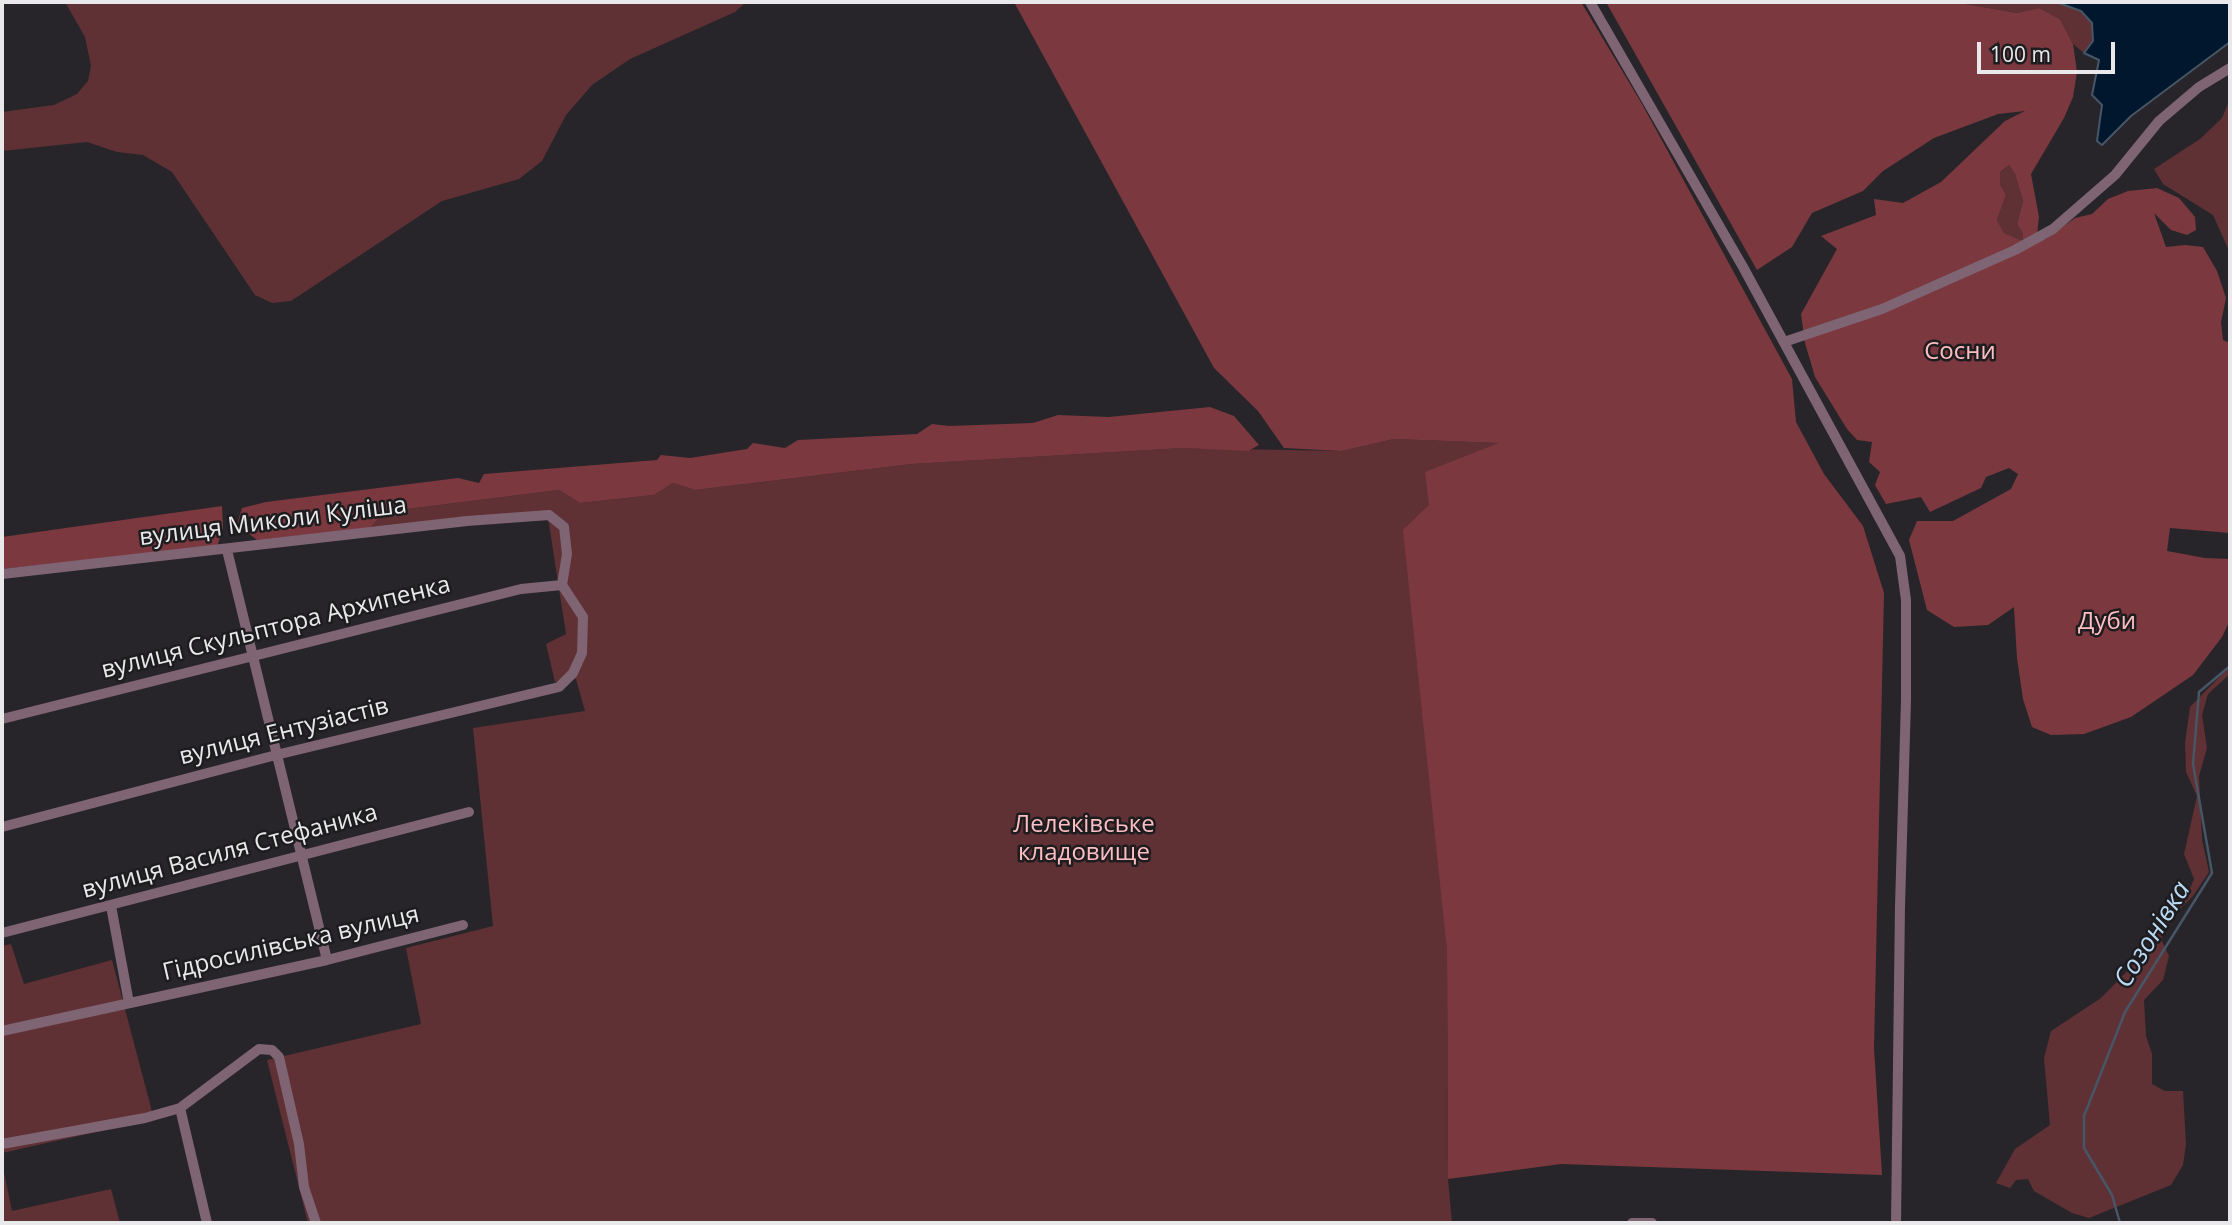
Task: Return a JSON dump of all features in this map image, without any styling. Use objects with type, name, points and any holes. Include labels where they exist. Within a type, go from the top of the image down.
[{"type":"street","points":[[1590,2],[1784,342],[1899,556],[1906,600],[1896,1223]]},
{"type":"street","points":[[1784,342],[1882,309],[2015,250],[2053,229],[2108,182],[2160,121],[2199,88],[2230,68]]},
{"type":"street","name":"вулиця Миколи Куліша","points":[[2,574],[467,521],[549,515],[564,527],[568,554],[562,585]]},
{"type":"street","points":[[227,550],[299,856],[327,960]]},
{"type":"street","name":"вулиця Скульптора Архипенка","points":[[2,719],[521,589],[562,585]]},
{"type":"street","name":"вулиця Ентузіастів","points":[[2,827],[276,755],[559,687],[573,673],[582,653],[583,617],[562,585]]},
{"type":"street","name":"вулиця Василя Стефаника","points":[[2,933],[469,812]]},
{"type":"street","points":[[111,906],[129,1003]]},
{"type":"street","name":"Гідросилівська вулиця","points":[[2,1031],[327,960],[463,925]]},
{"type":"street","points":[[2,1144],[145,1118],[180,1108],[259,1049],[272,1050],[279,1057],[299,1144],[304,1187],[316,1223]]},
{"type":"street","points":[[180,1108],[207,1223]]},
{"type":"street","points":[[1632,1223],[1652,1223]]},
{"type":"green space","points":[[65,2],[746,2],[735,12],[630,59],[592,85],[566,115],[542,161],[519,179],[442,201],[291,301],[272,303],[255,295],[172,172],[143,155],[117,152],[87,142],[2,151],[2,112],[54,105],[77,94],[88,81],[91,66],[85,37]]},
{"type":"green space","points":[[1014,2],[1581,2],[1642,104],[1792,379],[1796,422],[1824,474],[1863,526],[1884,593],[1874,1048],[1882,1175],[1561,1164],[1448,1179],[1447,950],[1403,530],[1429,505],[1425,472],[1499,443],[1394,439],[1341,451],[1284,448],[1258,411],[1214,368]]},
{"type":"green space","name":"Сосни","points":[[1606,2],[1954,2],[2017,13],[2039,8],[2060,19],[2073,44],[2077,72],[2073,97],[2064,118],[2031,174],[2039,217],[2037,235],[2046,239],[2075,218],[2092,214],[2108,199],[2128,191],[2157,188],[2179,198],[2195,217],[2196,230],[2187,235],[2171,230],[2154,213],[2166,247],[2203,247],[2217,271],[2226,298],[2221,322],[2223,340],[2230,343],[2230,533],[2170,528],[2167,551],[2205,558],[2230,559],[2230,620],[2222,637],[2193,675],[2131,717],[2084,734],[2051,735],[2032,727],[2023,699],[2014,607],[1988,625],[1954,627],[1927,610],[1909,540],[1917,521],[1953,521],[2011,489],[2018,474],[2009,468],[1986,477],[1981,488],[1930,512],[1921,497],[1886,504],[1875,485],[1880,472],[1869,462],[1872,442],[1857,440],[1847,429],[1815,377],[1805,343],[1801,314],[1837,249],[1821,236],[1876,215],[1874,199],[1903,203],[1941,182],[2005,121],[2025,111],[1998,114],[1934,138],[1883,171],[1863,191],[1812,213],[1792,247],[1757,270]],"holes":[[[2009,165],[2015,174],[2023,201],[2017,224],[2023,234],[2023,241],[2004,233],[1997,220],[2006,195],[2000,184],[2000,172]]]},
{"type":"green space","points":[[1954,2],[2060,2],[2081,11],[2092,23],[2093,41],[2084,53],[2073,44],[2060,19],[2039,8],[2017,13]]},
{"type":"green space","points":[[2230,99],[2230,253],[2213,215],[2163,184],[2154,169],[2200,139],[2222,118]]},
{"type":"green space","points":[[2009,165],[2015,174],[2023,201],[2017,224],[2023,234],[2023,241],[2004,233],[1997,220],[2006,195],[2000,184],[2000,172]]},
{"type":"green space","points":[[1210,407],[1234,416],[1259,445],[1248,451],[1183,448],[912,464],[695,490],[673,483],[654,495],[580,503],[559,490],[384,512],[370,528],[257,540],[237,524],[242,508],[266,502],[458,478],[479,483],[484,474],[657,460],[661,455],[690,458],[747,449],[753,443],[785,448],[798,440],[917,434],[932,424],[949,426],[1033,423],[1058,415],[1109,417]]},
{"type":"green space","name":"Лелеківське кладовище","points":[[1394,439],[1501,443],[1429,505],[1447,950],[1448,1179],[1452,1223],[308,1223],[267,1060],[421,1024],[406,948],[493,926],[473,728],[585,711],[576,679],[555,682],[546,644],[566,634],[547,511],[370,528],[384,512],[559,490],[580,503],[654,495],[673,483],[695,490],[912,464],[1183,448],[1340,451]]},
{"type":"green space","points":[[222,506],[223,528],[217,547],[2,569],[2,537]]},
{"type":"green space","points":[[2230,666],[2230,674],[2208,694],[2202,715],[2207,748],[2199,776],[2202,839],[2209,872],[2193,896],[2171,918],[2161,939],[2169,956],[2163,980],[2144,1000],[2146,1036],[2152,1054],[2152,1084],[2165,1091],[2183,1091],[2186,1144],[2183,1165],[2171,1185],[2089,1218],[2072,1213],[2034,1191],[2028,1179],[2016,1180],[2010,1188],[1996,1183],[2015,1149],[2050,1125],[2044,1058],[2051,1031],[2101,998],[2151,947],[2171,906],[2185,900],[2194,879],[2184,854],[2197,796],[2186,772],[2185,743],[2190,707]]},
{"type":"green space","points":[[11,944],[24,984],[112,960],[154,1119],[2,1153],[2,946]]},
{"type":"green space","points":[[2,1163],[12,1211],[111,1189],[120,1223],[2,1223]]},
{"type":"water","points":[[2056,2],[2230,2],[2230,42],[2131,116],[2102,145],[2097,141],[2102,105],[2092,95],[2099,60],[2084,53],[2093,41],[2092,23],[2081,11]]},
{"type":"waterway","name":"Созонівка","points":[[2120,1223],[2112,1195],[2084,1148],[2084,1116],[2125,1012],[2212,873],[2193,764],[2199,692],[2230,666]]},
{"type":"park label","name":"Дуби","points":[[2107,622]]}]
